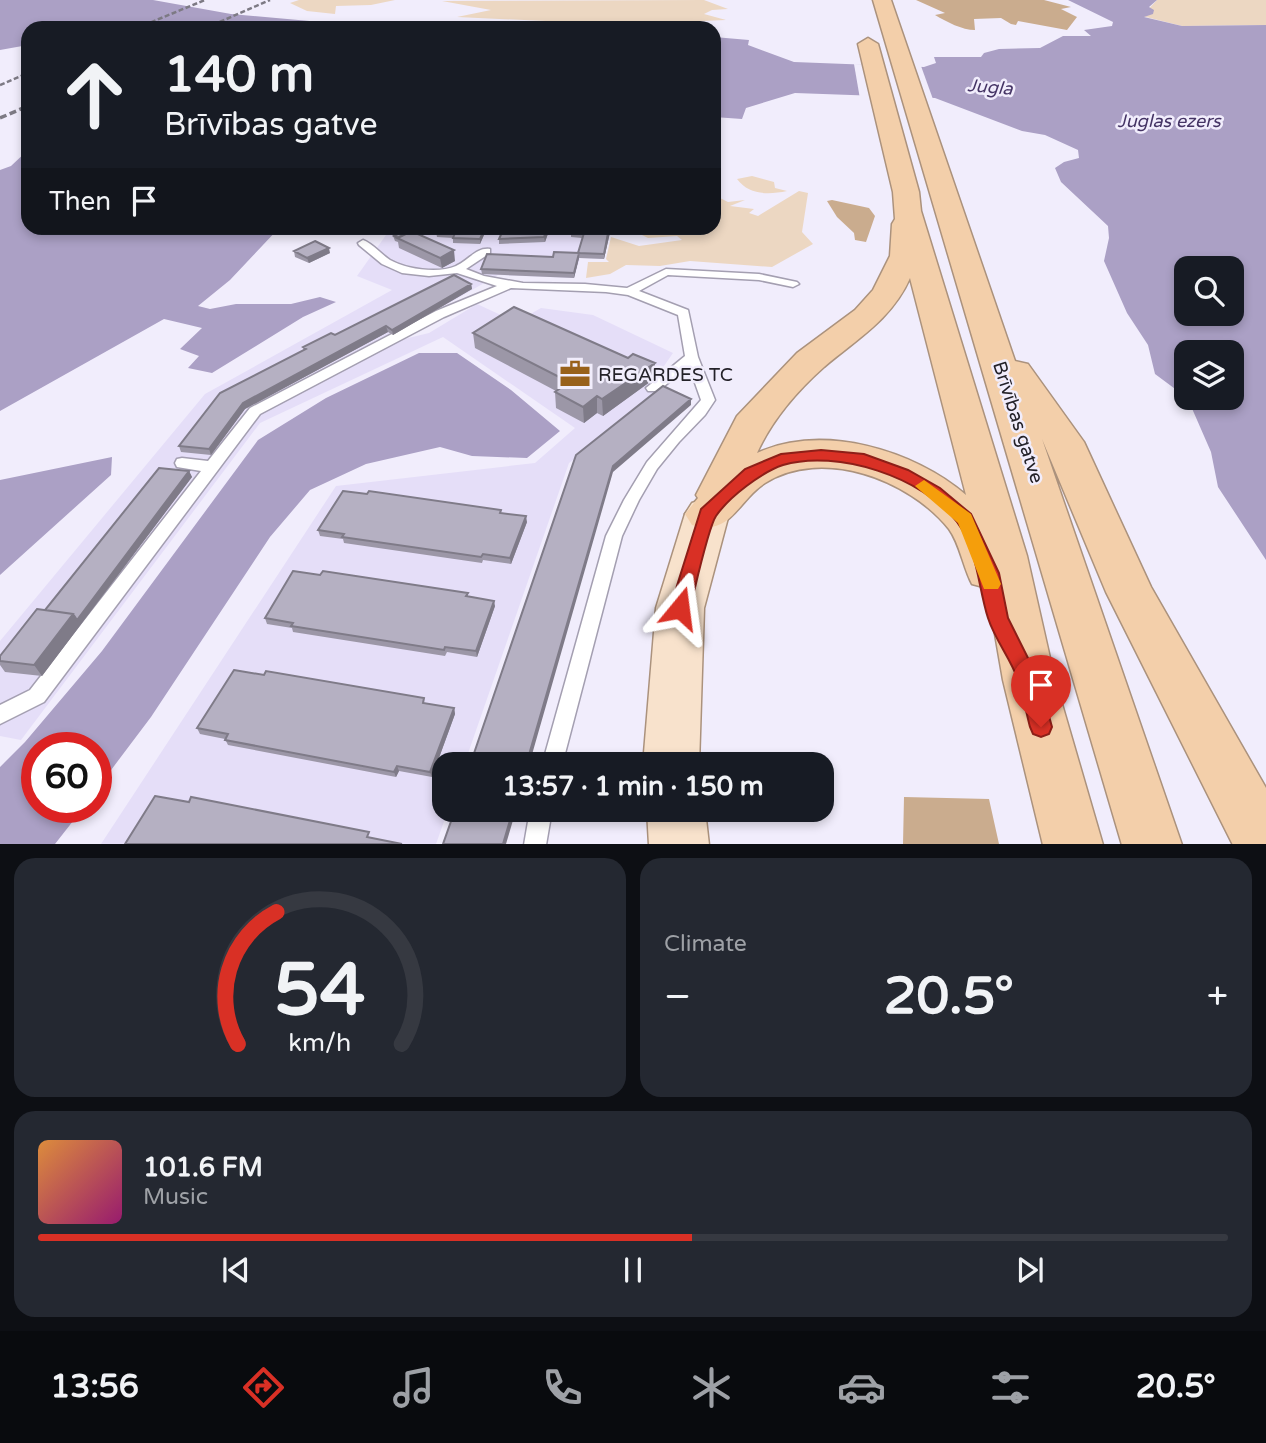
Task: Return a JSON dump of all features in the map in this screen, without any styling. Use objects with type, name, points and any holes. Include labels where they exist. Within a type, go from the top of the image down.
[{"type":"highway","name":"Brīvības gatve","points":[[882,0],[912,101],[992,338],[1152,844]]},
{"type":"highway","points":[[707,514],[751,425],[810,360],[867,317],[887,294],[905,256],[906,192],[863,26]]},
{"type":"highway","points":[[907,211],[1004,556],[1029,680],[1073,844]]},
{"type":"highway","points":[[992,338],[1063,442],[1130,592],[1264,844]]},
{"type":"highway","points":[[707,514],[751,474],[781,460],[821,455],[864,460],[902,474],[934,492],[965,519],[989,573],[998,618],[1029,680]]},
{"type":"main road","points":[[672,752],[680,608],[707,514]]},
{"type":"main road","points":[[677,822],[679,844]]},
{"type":"lane","points":[[363,243],[384,264],[418,275],[458,271],[485,282],[507,286],[629,292],[684,313],[692,357],[708,400],[704,410],[671,441],[643,476],[627,503],[614,536],[556,752]]},
{"type":"lane","points":[[458,271],[486,251]]},
{"type":"lane","points":[[629,292],[666,272],[759,277],[793,284]]},
{"type":"lane","points":[[0,715],[37,695],[255,411],[440,314],[507,286]]},
{"type":"lane","points":[[653,388],[692,357]]},
{"type":"lane","points":[[182,463],[213,467]]},
{"type":"lane","points":[[535,844],[539,822]]},
{"type":"shaded area","points":[[299,0],[395,0],[371,5],[336,6],[335,14],[307,11],[290,3]]},
{"type":"shaded area","points":[[704,0],[728,9],[712,10],[704,14],[726,20],[545,21],[457,17],[491,10],[442,1]]},
{"type":"shaded area","points":[[916,0],[1044,0],[1071,7],[1061,9],[1077,17],[1067,30],[1018,21],[1016,25],[1001,18],[974,19],[975,30],[970,30],[940,18],[935,15],[945,13]]},
{"type":"shaded area","points":[[1157,0],[1266,0],[1266,25],[1182,26],[1142,16]]},
{"type":"shaded area","points":[[752,176],[774,182],[775,188],[787,191],[759,193],[747,188],[737,179]]},
{"type":"shaded area","points":[[799,191],[808,193],[802,232],[813,244],[772,267],[690,261],[660,266],[626,265],[610,274],[586,278],[588,262],[609,262],[606,259],[611,237],[639,246],[682,240],[677,236],[648,238],[642,235],[721,235],[721,198],[728,202],[745,200],[730,206],[754,209],[749,213],[758,216]]},
{"type":"shaded area","points":[[827,201],[869,208],[875,216],[866,242],[855,240],[854,233],[837,217]]},
{"type":"shaded area","points":[[386,235],[609,235],[604,259],[580,258],[574,278],[498,275],[394,335],[400,340],[429,333],[477,304],[516,322],[541,308],[593,315],[673,353],[655,379],[663,391],[569,463],[469,752],[432,752],[432,822],[444,822],[436,844],[101,844],[336,486],[535,463],[575,428],[443,337],[260,423],[27,732],[21,732],[21,740],[0,736],[0,641],[205,394],[392,290],[357,276]]},
{"type":"shaded area","points":[[904,797],[989,799],[999,844],[903,844]]},
{"type":"water","points":[[0,0],[153,0],[231,14],[309,21],[21,21],[21,46],[0,50]]},
{"type":"water","name":"Juglas ezers","points":[[1068,0],[1157,0],[1149,7],[1154,10],[1153,14],[1144,17],[1182,26],[1266,25],[1266,560],[1218,487],[1211,452],[1193,410],[1244,410],[1244,340],[1174,340],[1174,388],[1155,374],[1148,345],[1127,313],[1104,261],[1109,238],[1108,226],[1061,182],[1055,168],[1079,158],[1078,150],[1045,135],[1022,131],[935,98],[795,93],[746,108],[742,119],[721,118],[721,38],[749,40],[748,45],[794,62],[924,67],[936,63],[934,57],[981,57],[984,53],[999,49],[1040,48],[1063,36],[1091,36],[1084,30],[1112,26],[1113,22]]},
{"type":"water","points":[[21,157],[21,235],[272,235],[230,280],[198,306],[210,309],[236,304],[291,304],[320,297],[336,302],[303,317],[212,373],[188,368],[199,356],[180,349],[202,328],[164,319],[0,411],[0,170],[11,166]]},
{"type":"water","points":[[419,353],[457,353],[511,390],[560,431],[527,458],[472,456],[440,447],[366,464],[310,490],[270,537],[151,717],[112,769],[112,732],[33,732],[102,651],[258,440],[326,398]]},
{"type":"water","points":[[112,457],[111,475],[0,575],[0,480]]},
{"type":"water","points":[[21,746],[21,823],[71,823],[55,844],[0,844],[0,767]]},
{"type":"pier","points":[[854,64],[921,66],[934,102],[860,99]]},
{"type":"building","points":[[403,235],[420,235],[454,250],[440,258],[397,238]]},
{"type":"building","points":[[454,235],[482,235],[480,239],[453,238]]},
{"type":"building","points":[[501,235],[545,235],[544,237],[499,239]]},
{"type":"building","points":[[583,235],[608,235],[604,254],[578,253]]},
{"type":"building","points":[[315,241],[329,248],[307,258],[294,251]]},
{"type":"building","points":[[554,252],[579,253],[574,273],[481,269],[487,254],[553,257]]},
{"type":"building","points":[[454,275],[471,284],[392,330],[386,326],[243,403],[209,449],[179,446],[220,393],[306,349],[303,347],[331,333],[335,335]]},
{"type":"building","points":[[514,307],[628,358],[633,354],[655,363],[602,399],[597,396],[583,407],[555,392],[569,382],[473,333]]},
{"type":"building","points":[[663,386],[691,399],[613,466],[530,752],[474,752],[576,455]]},
{"type":"building","points":[[159,468],[189,471],[77,620],[73,614],[45,610]]},
{"type":"building","points":[[343,491],[367,494],[369,491],[526,516],[510,558],[483,554],[481,557],[342,537],[344,534],[318,530]]},
{"type":"building","points":[[293,571],[320,575],[323,571],[468,593],[466,596],[494,601],[476,651],[445,647],[444,650],[291,626],[293,623],[265,618]]},
{"type":"building","points":[[37,609],[73,614],[34,665],[0,661],[0,656]]},
{"type":"building","points":[[234,670],[264,675],[266,671],[424,698],[423,703],[454,708],[438,752],[432,752],[430,772],[397,766],[394,772],[225,740],[228,734],[197,728]]},
{"type":"building","points":[[155,796],[189,802],[191,797],[369,832],[367,837],[402,844],[125,844]]},
{"type":"building","points":[[451,822],[509,822],[503,844],[443,844]]},
{"type":"railway","points":[[154,21],[205,0]]},
{"type":"railway","points":[[222,21],[270,0]]},
{"type":"railway","points":[[0,85],[21,76]]},
{"type":"railway","points":[[0,118],[21,109]]},
{"type":"slow traffic","points":[[924,486],[965,519],[989,573],[991,584]]},
{"type":"place","name":"REGARDES TC","points":[[575,374]]},
{"type":"route","points":[[680,608],[707,514],[751,474],[781,460],[821,455],[864,460],[902,474],[934,492],[965,519],[989,573],[998,618],[1029,680],[1041,727]]},
{"type":"water label","name":"Jugla","points":[[990,87]]}]
